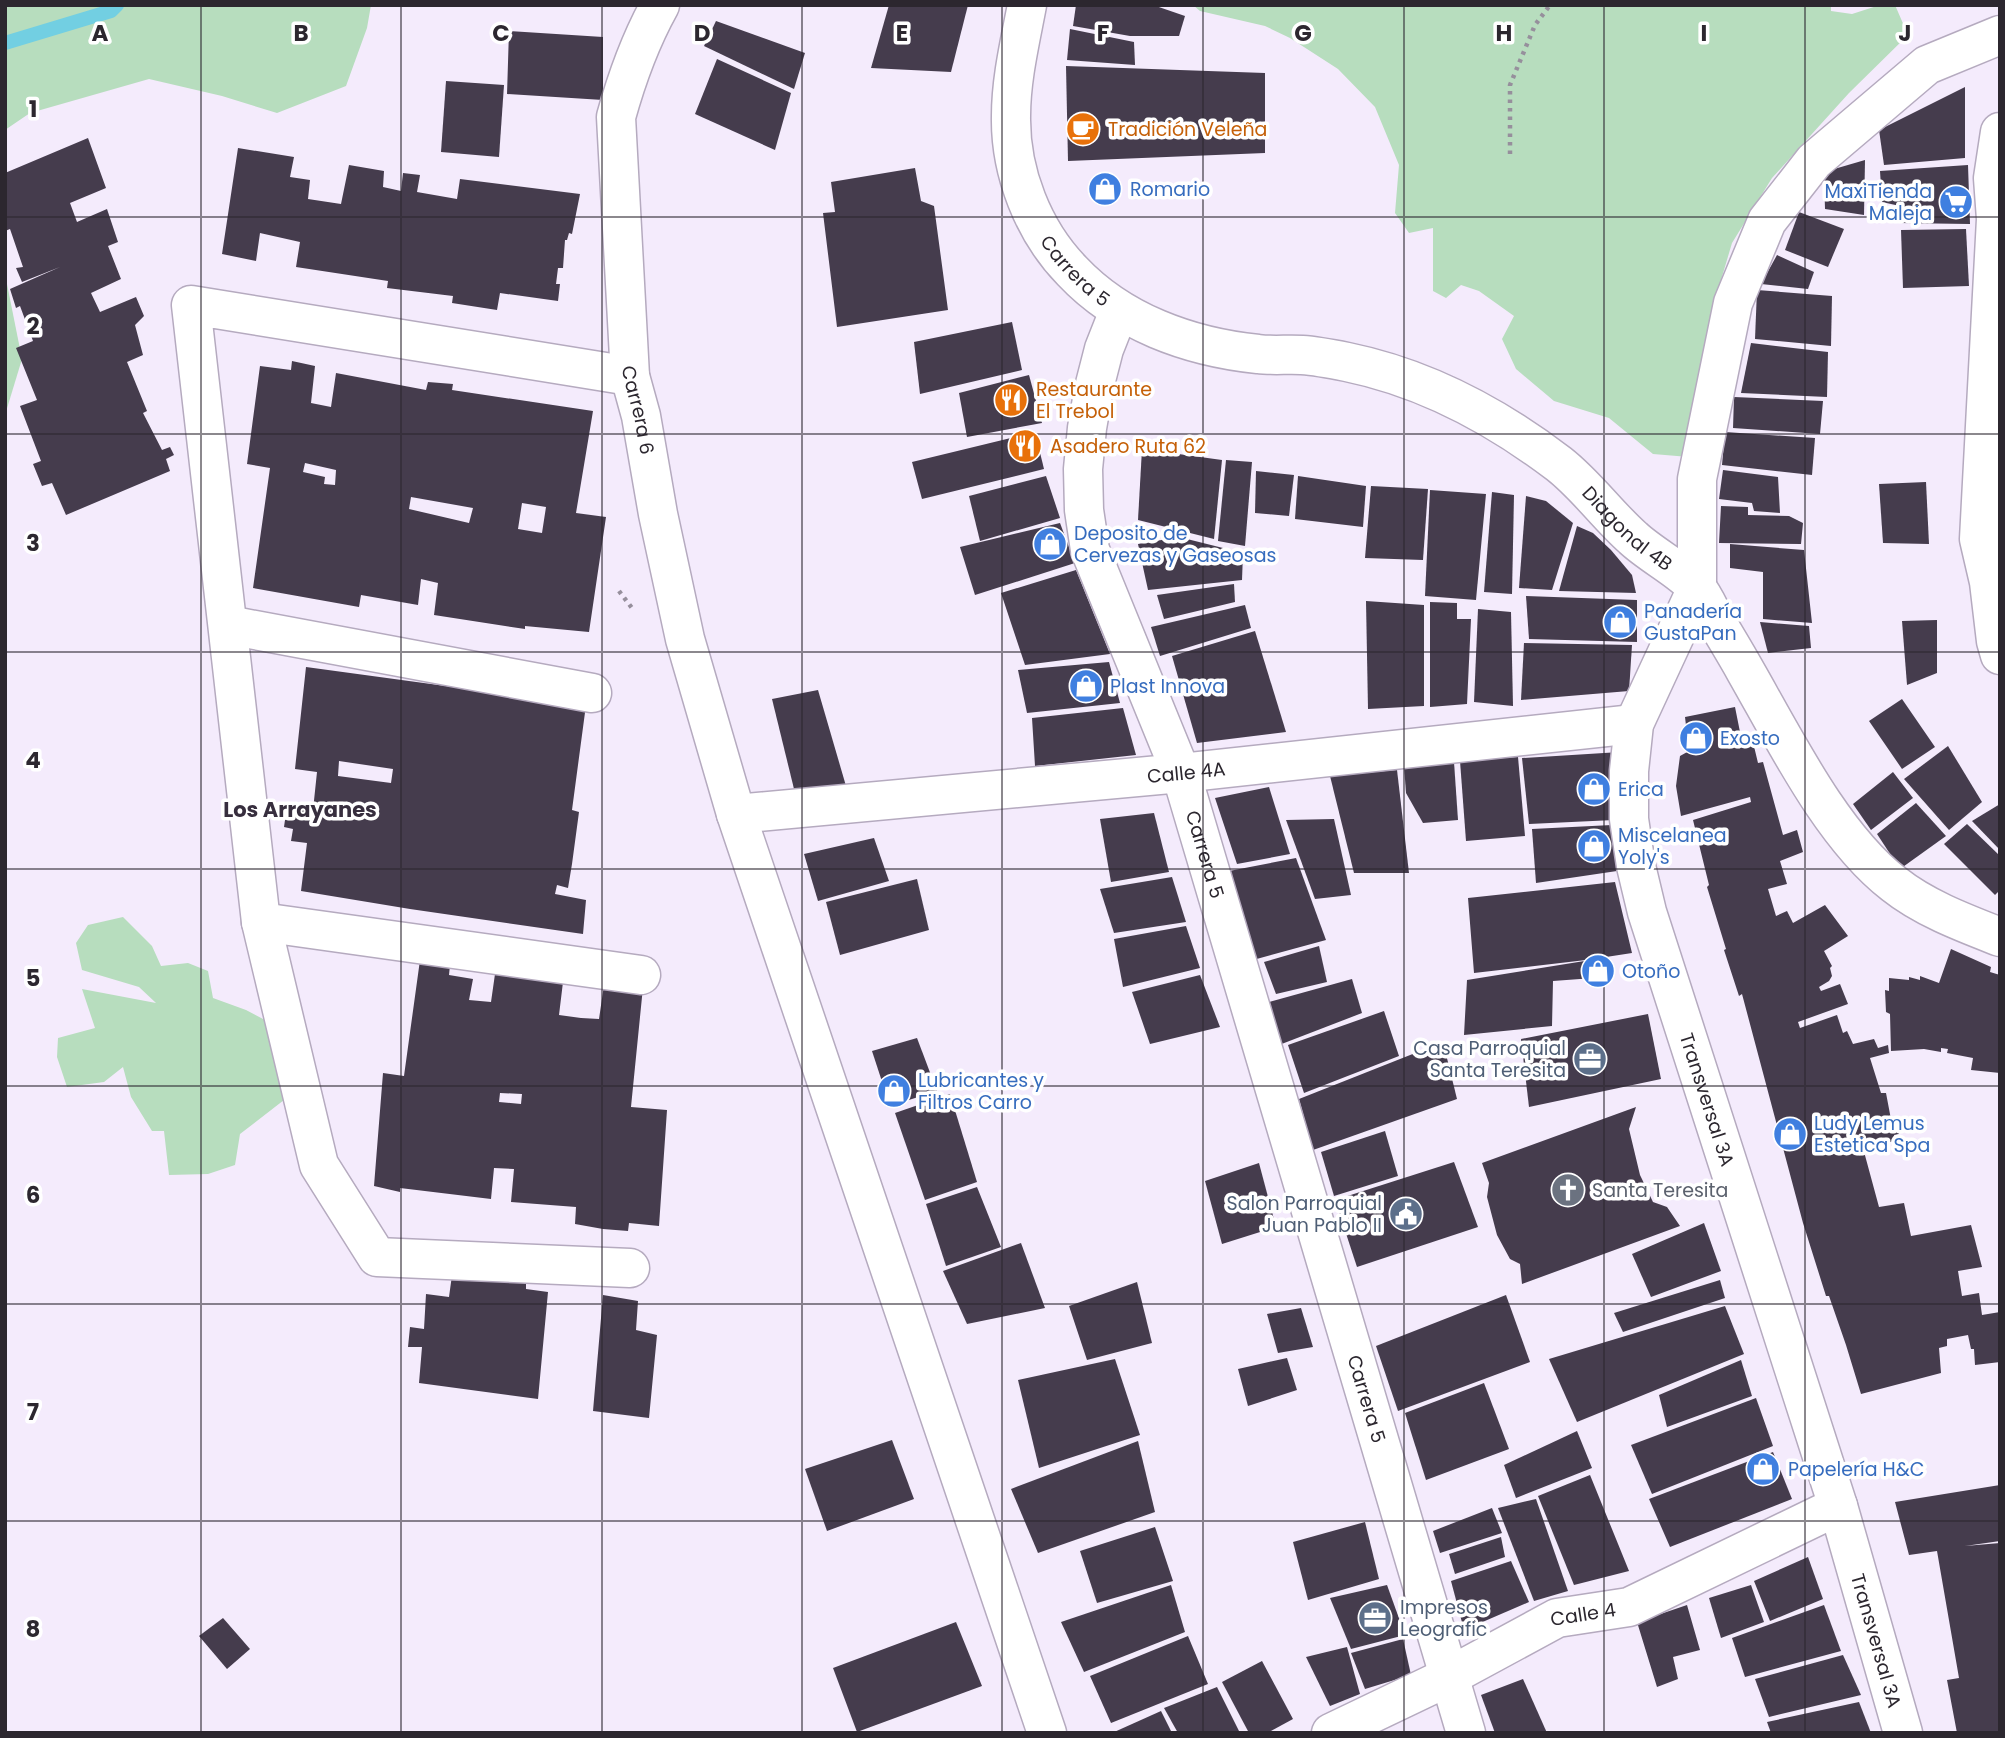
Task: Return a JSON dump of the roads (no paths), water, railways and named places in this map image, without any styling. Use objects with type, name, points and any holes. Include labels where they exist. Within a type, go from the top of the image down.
[{"type":"street","name":"Carrera 6","points":[[660,5],[642,38],[616,117],[631,376],[685,639],[736,814],[1047,1733]]},
{"type":"street","name":"Carrera 5","points":[[1027,5],[1013,85],[1011,117],[1014,151],[1021,182],[1032,213],[1049,242],[1069,268],[1092,291],[1119,311],[1097,375],[1087,428],[1083,469],[1084,510],[1090,551],[1181,773],[1466,1733]]},
{"type":"street","points":[[1698,588],[1698,479],[1733,303],[1767,221],[1814,161],[1927,65],[2000,35]]},
{"type":"street","points":[[2000,132],[1993,178],[1996,219],[1979,539],[1989,582],[2000,655]]},
{"type":"street","points":[[631,376],[191,304],[261,922],[319,1165],[377,1257],[631,1268]]},
{"type":"street","name":"Diagonal 4B","points":[[1119,311],[1153,328],[1201,344],[1251,353],[1301,355],[1349,363],[1440,392],[1525,439],[1563,468],[1598,500],[1631,537],[1698,588],[1809,781],[1863,858],[1896,886],[1930,906],[2000,937]]},
{"type":"street","name":"Transversal 3A","points":[[1698,588],[1634,724],[1629,771],[1629,819],[1636,866],[1647,912],[1838,1506],[1903,1733]]},
{"type":"street","points":[[228,625],[592,693]]},
{"type":"street","name":"Calle 4A","points":[[736,814],[1181,773],[1634,724]]},
{"type":"street","points":[[261,922],[640,975]]},
{"type":"street","name":"Calle 4","points":[[1331,1733],[1448,1677],[1557,1618],[1629,1607],[1838,1506]]},
{"type":"waterway","points":[[5,43],[111,11],[117,5]]},
{"type":"place","name":"Tradición Veleña","points":[[1083,129]]},
{"type":"place","name":"Romario","points":[[1105,189]]},
{"type":"place","name":"MaxiTienda Maleja","points":[[1956,202]]},
{"type":"place","name":"Restaurante El Trebol","points":[[1011,400]]},
{"type":"place","name":"Asadero Ruta 62","points":[[1025,446]]},
{"type":"place","name":"Deposito de Cervezas y Gaseosas","points":[[1050,544]]},
{"type":"place","name":"Panadería GustaPan","points":[[1620,622]]},
{"type":"place","name":"Plast Innova","points":[[1086,686]]},
{"type":"place","name":"Exosto","points":[[1696,738]]},
{"type":"place","name":"Erica","points":[[1594,789]]},
{"type":"place","name":"Miscelanea Yoly's","points":[[1594,846]]},
{"type":"place","name":"Otoño","points":[[1598,971]]},
{"type":"place","name":"Casa Parroquial Santa Teresita","points":[[1590,1059]]},
{"type":"place","name":"Lubricantes y Filtros Carro","points":[[894,1091]]},
{"type":"place","name":"Ludy Lemus Estetica Spa","points":[[1790,1134]]},
{"type":"place","name":"Santa Teresita","points":[[1568,1190]]},
{"type":"place","name":"Salon Parroquial Juan Pablo II","points":[[1406,1214]]},
{"type":"place","name":"Papelería H&C","points":[[1763,1469]]},
{"type":"place","name":"Impresos Leografic","points":[[1375,1618]]},
{"type":"district","name":"Los Arrayanes","points":[[300,809]]}]
